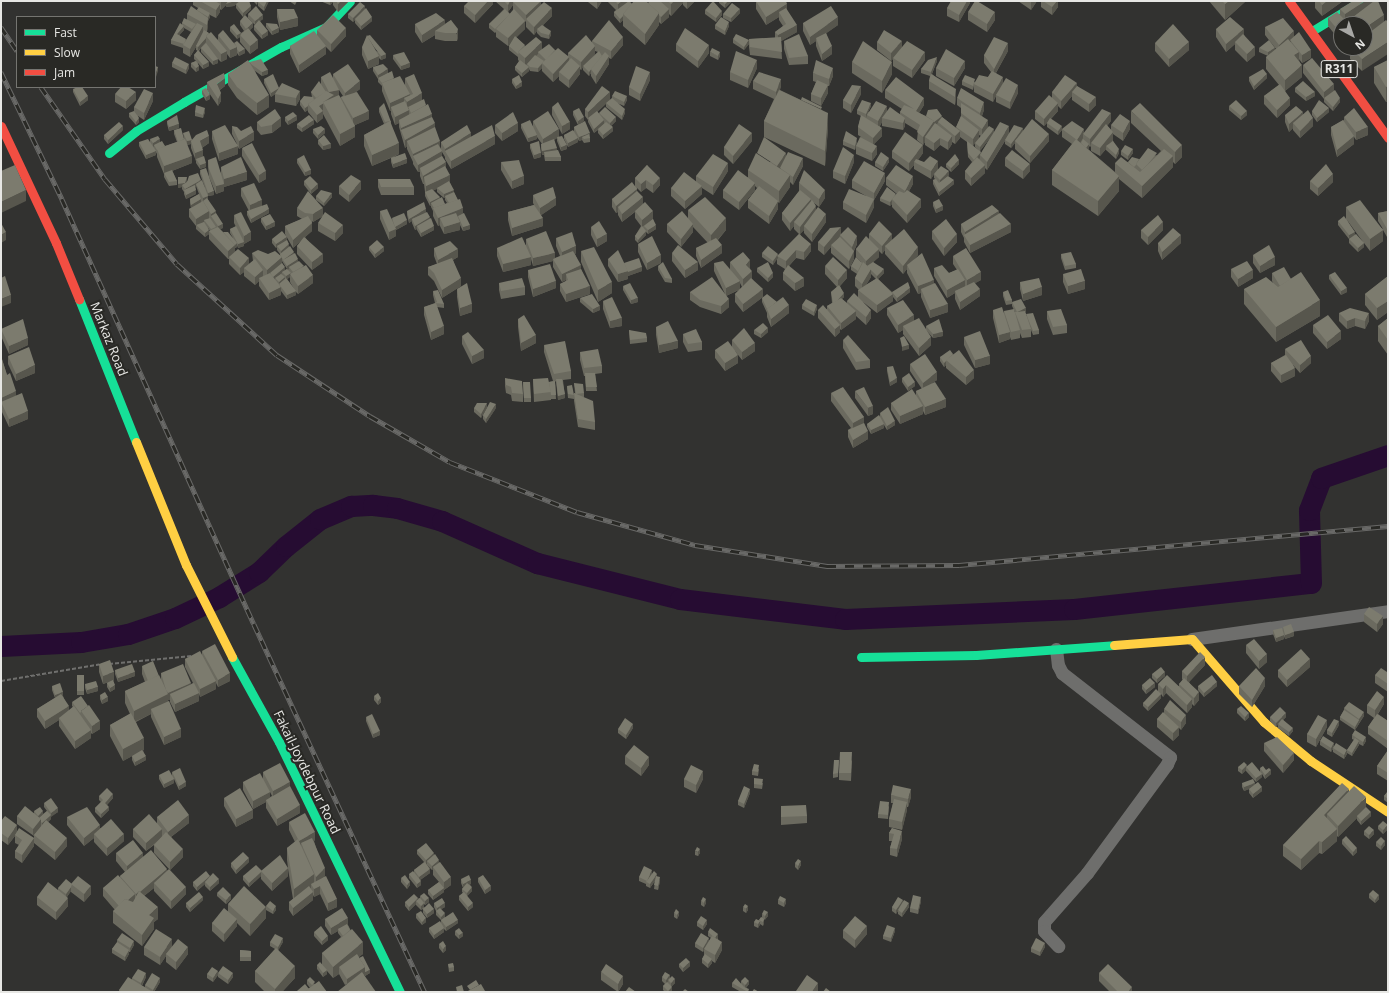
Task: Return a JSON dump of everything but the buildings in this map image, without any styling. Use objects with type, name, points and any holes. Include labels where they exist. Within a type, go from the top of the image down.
[{"type":"street","points":[[109,153],[136,131],[184,102],[281,47],[326,27],[350,1]]},
{"type":"street","name":"R311","points":[[1289,1],[1388,138]]},
{"type":"street","points":[[1312,32],[1361,1]]},
{"type":"street","name":"Markaz Road","points":[[1,126],[56,243],[186,565]]},
{"type":"street","name":"Fakail-Joydebpur Road","points":[[186,565],[230,652],[279,742],[400,992]]},
{"type":"street","points":[[861,657],[976,656],[1192,639],[1388,611]]},
{"type":"street","points":[[1192,639],[1199,649],[1264,722],[1311,761],[1388,812]]},
{"type":"street","points":[[1056,649],[1058,665],[1062,672],[1170,757],[1167,764],[1086,873],[1044,922],[1044,931],[1058,946]]},
{"type":"path","points":[[1,681],[91,665],[199,655]]},
{"type":"waterway","points":[[1,646],[81,642],[128,634],[175,618],[219,597],[259,572],[286,546],[320,519],[351,506],[373,505],[397,508],[442,521],[537,563],[680,599],[845,619],[1074,609],[1311,583],[1309,510],[1321,478],[1388,455]]},
{"type":"railway","points":[[1,27],[16,50]]},
{"type":"railway","points":[[1,72],[62,199],[254,624],[425,992]]},
{"type":"railway","points":[[42,88],[105,179],[177,264],[277,355],[370,416],[450,462],[577,512],[695,545],[827,566],[959,565],[1388,526]]},
{"type":"traffic: fast","points":[[109,153],[136,131],[184,102],[281,47],[326,27],[350,1]]},
{"type":"traffic: fast","points":[[1312,31],[1361,1]]},
{"type":"traffic: fast","points":[[79,299],[136,442]]},
{"type":"traffic: fast","points":[[861,657],[976,655],[1114,645]]},
{"type":"traffic: fast","points":[[232,657],[279,742],[400,992]]},
{"type":"traffic: slow","points":[[136,442],[186,565],[232,657]]},
{"type":"traffic: slow","points":[[1114,645],[1192,639],[1264,722],[1311,761],[1388,812]]},
{"type":"traffic: jam","points":[[1289,1],[1388,138]]},
{"type":"traffic: jam","points":[[1,126],[56,243],[79,299]]}]
